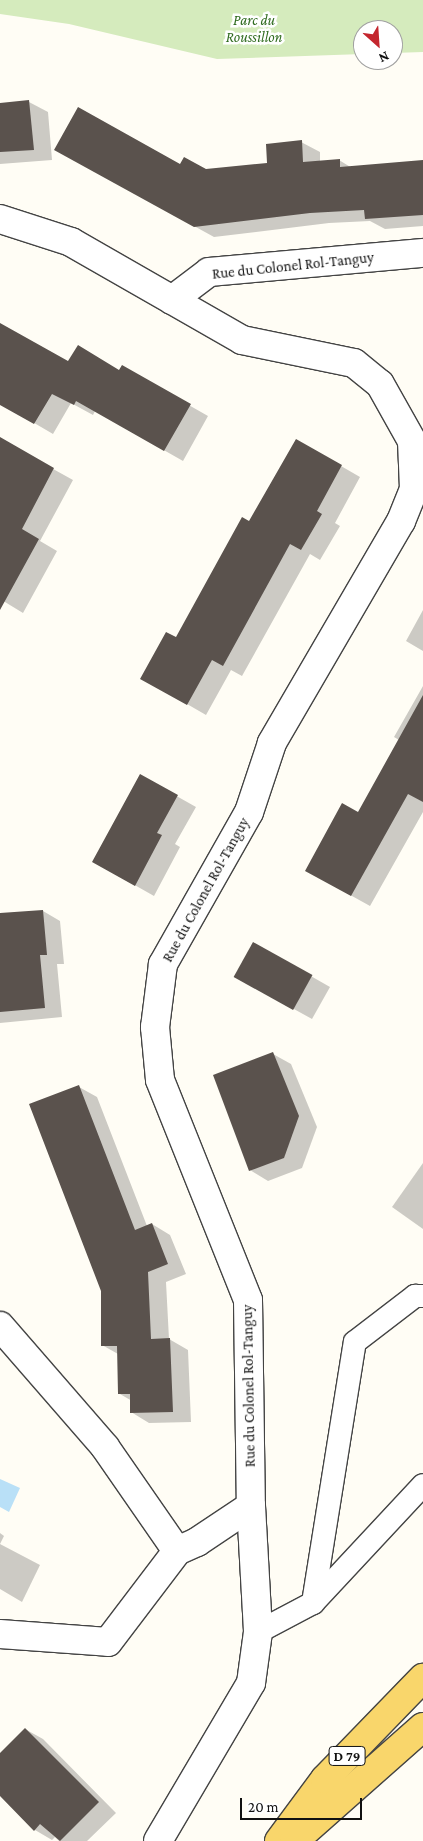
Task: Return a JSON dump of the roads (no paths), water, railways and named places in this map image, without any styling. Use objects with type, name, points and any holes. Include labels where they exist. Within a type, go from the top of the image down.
[{"type":"main road","name":"D 79","points":[[279,1841],[325,1779],[423,1678]]},
{"type":"main road","name":"D 79","points":[[294,1841],[423,1727]]},
{"type":"street","name":"Rue du Colonel Rol-Tanguy","points":[[0,219],[71,242],[242,340],[354,363],[380,384],[412,441],[414,490],[401,521],[272,743],[248,812],[164,964],[155,1027],[160,1080],[248,1300],[251,1506],[258,1632],[251,1683],[158,1841]]},
{"type":"street","name":"Rue du Colonel Rol-Tanguy","points":[[172,300],[208,272],[423,252]]},
{"type":"street","points":[[0,1326],[104,1447],[177,1551]]},
{"type":"street","points":[[1,1637],[108,1642],[177,1551],[197,1542],[251,1506]]},
{"type":"lane","points":[[313,1603],[355,1342],[415,1296],[423,1296]]},
{"type":"lane","points":[[258,1632],[313,1603],[423,1485]]},
{"type":"water","points":[[0,1479],[20,1488],[9,1512],[0,1507]]},
{"type":"park label","name":"Parc du Roussillon","points":[[254,28]]}]
